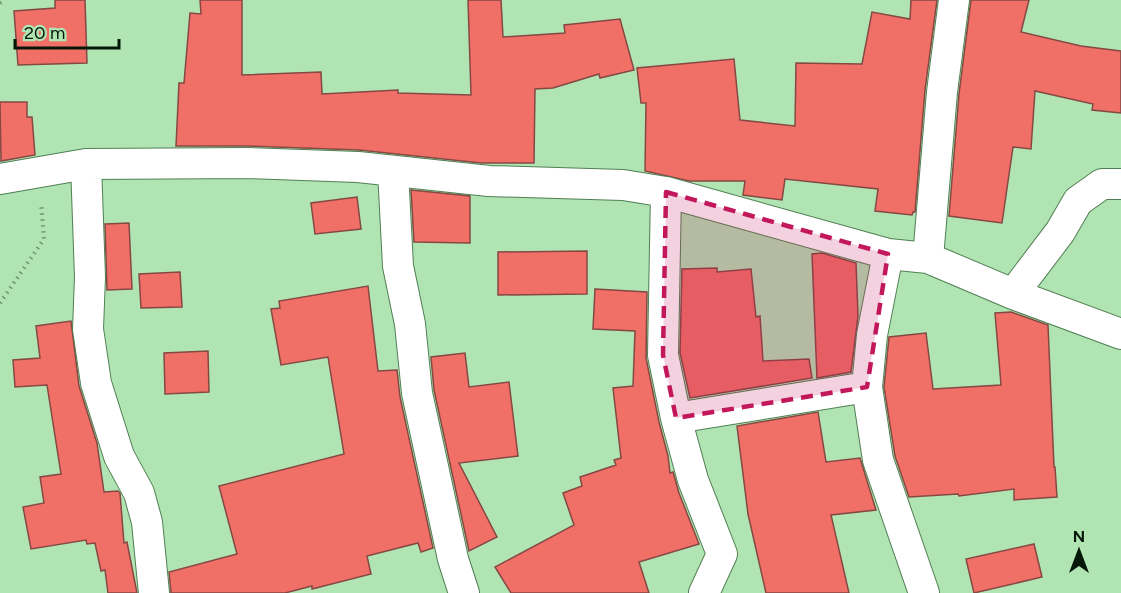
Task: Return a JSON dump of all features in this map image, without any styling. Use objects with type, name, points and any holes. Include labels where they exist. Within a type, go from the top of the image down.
[{"type":"street","points":[[928,258],[942,92],[954,0]]},
{"type":"street","points":[[0,179],[86,164],[248,163],[358,167],[489,181],[623,185],[666,192],[888,254],[928,258],[1012,294],[1121,334]]},
{"type":"street","points":[[86,164],[90,277],[88,329],[93,362],[106,420],[119,456],[139,493],[147,522],[154,593]]},
{"type":"street","points":[[393,171],[398,267],[410,324],[417,393],[453,559],[464,593]]},
{"type":"street","points":[[1012,294],[1060,232],[1078,201],[1102,184],[1121,184]]},
{"type":"street","points":[[666,192],[663,355],[676,418],[693,480],[722,554],[704,593]]},
{"type":"street","points":[[888,254],[872,335],[867,387],[878,460],[924,593]]},
{"type":"street","points":[[676,418],[867,387]]},
{"type":"path","points":[[0,3],[5,0]]},
{"type":"path","points":[[0,303],[44,239],[39,172]]},
{"type":"highlighted area","points":[[666,192],[888,254],[867,387],[676,418],[663,355]]},
{"type":"building","points":[[55,0],[85,0],[87,63],[18,65],[14,11],[55,8]]},
{"type":"building","points":[[200,0],[242,0],[242,75],[321,72],[322,94],[398,90],[398,93],[471,95],[468,0],[501,0],[503,37],[565,33],[564,25],[620,19],[634,70],[600,78],[599,74],[553,88],[535,89],[534,163],[481,163],[359,150],[176,146],[179,83],[184,83],[190,13],[201,14]]},
{"type":"building","points":[[911,0],[937,0],[925,90],[915,212],[912,215],[875,211],[878,189],[785,179],[782,200],[743,195],[745,181],[689,181],[645,171],[646,103],[641,103],[637,68],[734,59],[740,120],[795,126],[796,63],[862,64],[872,12],[910,19]]},
{"type":"building","points":[[971,0],[1029,0],[1021,32],[1081,46],[1121,51],[1121,113],[1092,110],[1093,104],[1035,91],[1031,149],[1013,147],[1002,223],[949,216],[959,94]]},
{"type":"building","points":[[0,102],[27,102],[27,117],[32,117],[35,155],[1,161]]},
{"type":"building","points":[[411,190],[470,196],[470,243],[414,242]]},
{"type":"building","points":[[357,197],[361,229],[315,234],[311,203]]},
{"type":"building","points":[[129,223],[132,289],[107,290],[105,224]]},
{"type":"building","points":[[587,251],[587,294],[498,295],[498,252]]},
{"type":"building","points":[[822,253],[856,263],[858,316],[851,372],[817,378],[812,254]]},
{"type":"building","points":[[717,268],[717,272],[751,269],[756,317],[760,316],[763,361],[809,359],[812,378],[690,398],[680,353],[682,269]]},
{"type":"building","points":[[180,272],[182,307],[141,308],[139,274]]},
{"type":"building","points":[[368,286],[378,371],[397,370],[400,397],[433,548],[421,552],[418,543],[367,556],[371,574],[312,589],[312,586],[285,593],[171,593],[169,572],[237,554],[219,486],[344,454],[328,357],[281,365],[271,309],[280,308],[279,301]]},
{"type":"building","points":[[595,289],[647,292],[646,358],[659,422],[670,473],[673,472],[699,544],[639,562],[649,593],[511,593],[495,567],[574,525],[563,493],[582,486],[580,477],[616,465],[614,460],[621,458],[613,388],[633,386],[635,331],[593,329]]},
{"type":"building","points":[[1011,312],[1048,325],[1057,497],[1014,500],[1014,489],[959,496],[958,494],[909,497],[895,456],[884,387],[889,337],[926,333],[933,389],[1001,385],[995,313]]},
{"type":"building","points":[[71,321],[79,386],[97,443],[104,492],[118,491],[120,493],[124,543],[127,542],[137,593],[108,593],[105,570],[101,571],[95,543],[87,544],[86,540],[31,549],[23,507],[44,503],[40,477],[61,474],[47,385],[15,387],[13,360],[40,358],[36,326]]},
{"type":"building","points":[[208,351],[209,392],[165,394],[164,353]]},
{"type":"building","points":[[465,353],[469,387],[509,382],[518,456],[459,463],[497,537],[469,551],[434,390],[431,357]]},
{"type":"building","points":[[818,412],[826,462],[860,458],[876,510],[831,515],[849,593],[766,593],[748,514],[737,426]]},
{"type":"building","points":[[1034,544],[1042,577],[974,593],[966,559]]}]
